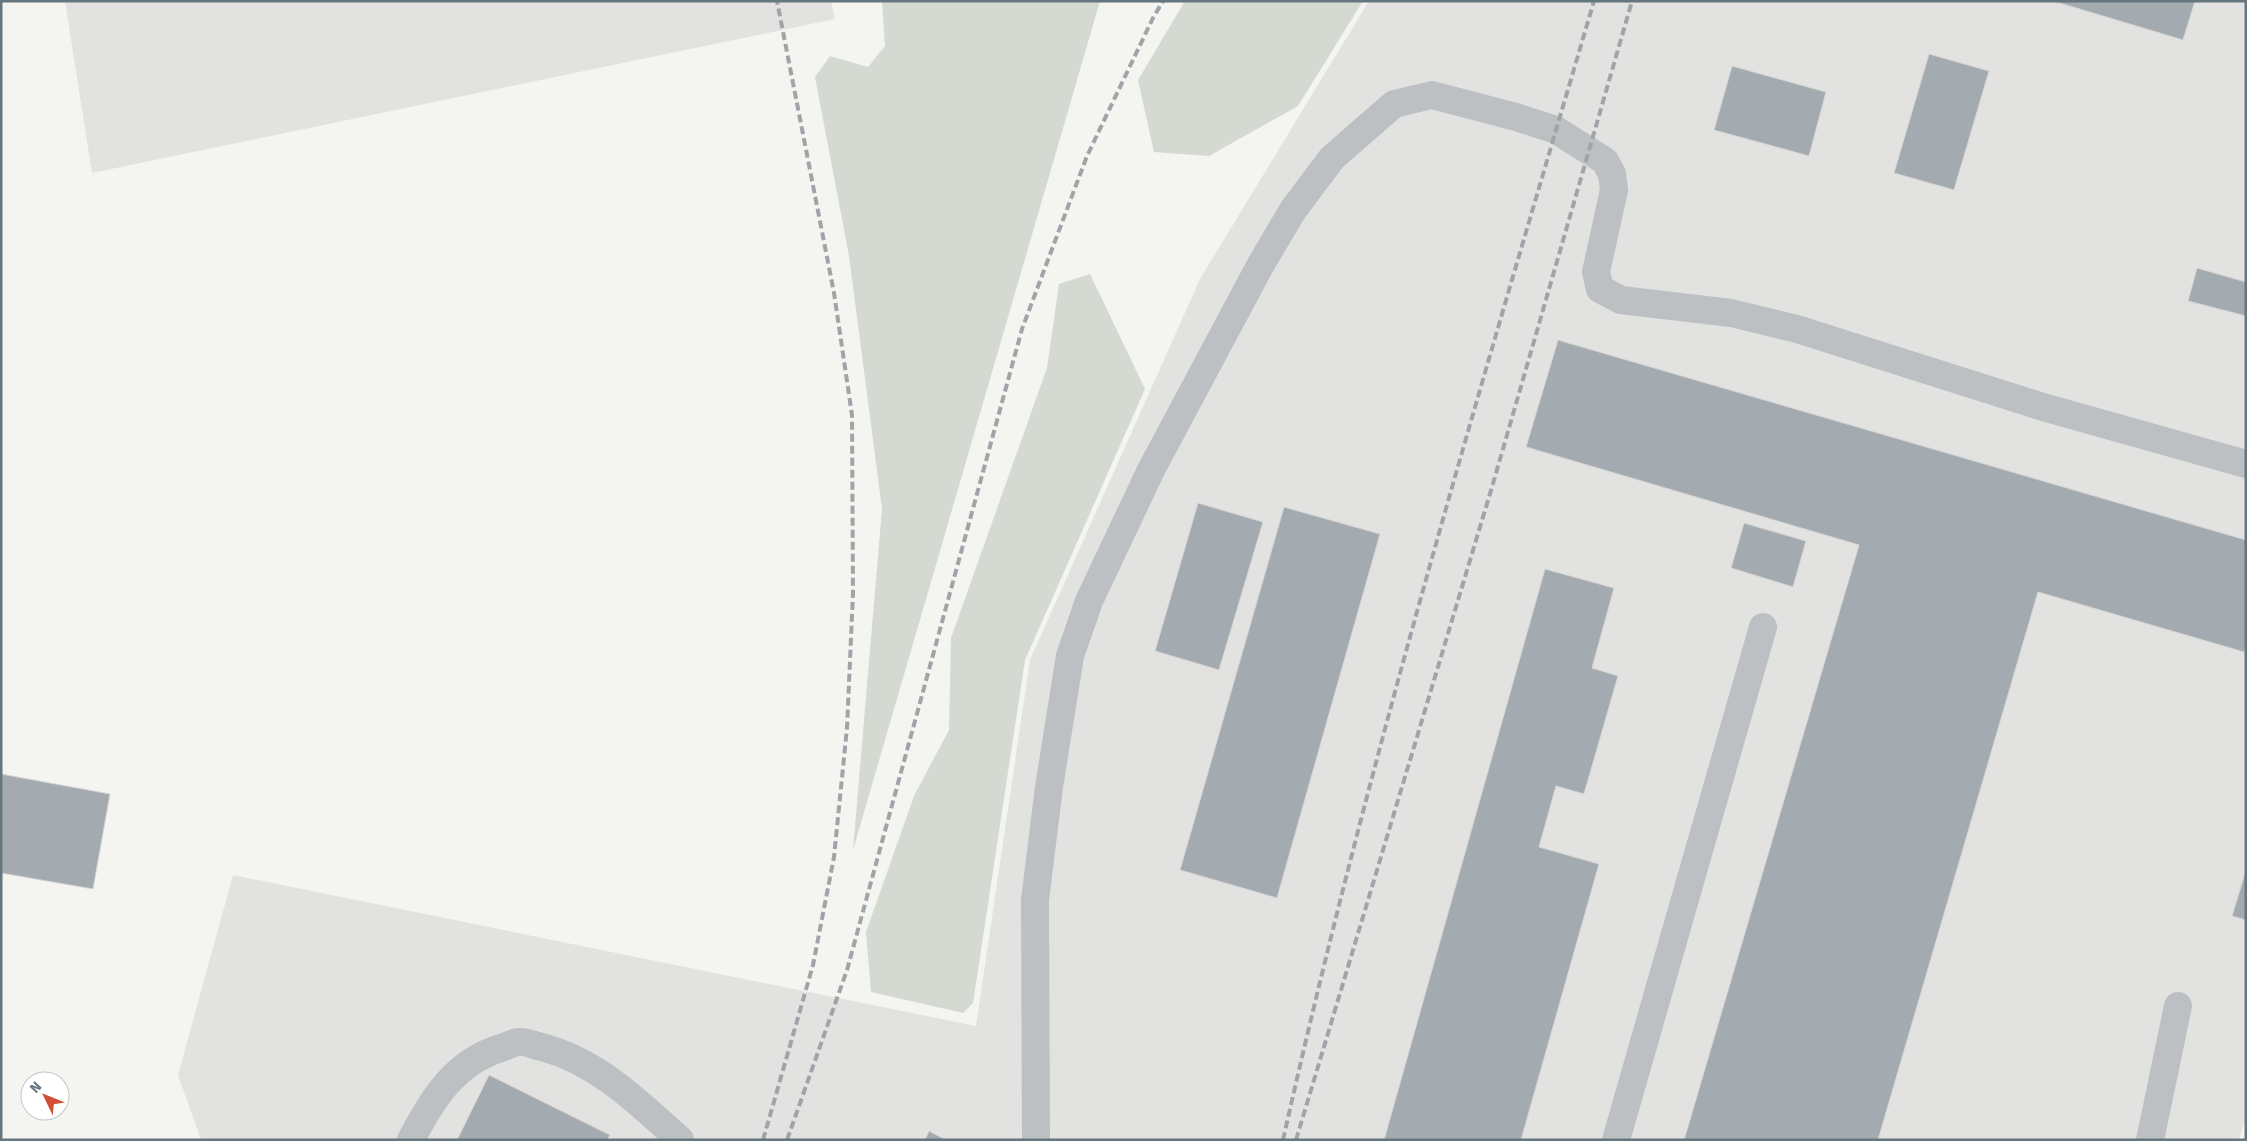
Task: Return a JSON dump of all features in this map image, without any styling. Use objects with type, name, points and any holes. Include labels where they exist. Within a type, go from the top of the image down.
[{"type":"lane","points":[[1036,1140],[1035,900],[1048,787],[1070,656],[1086,610],[1151,470],[1261,264],[1294,210],[1332,158],[1394,104],[1432,95],[1507,115],[1556,130],[1605,161],[1612,174],[1614,190],[1596,272],[1600,289],[1621,300],[1731,313],[1797,329],[2043,407],[2246,464]]},
{"type":"lane","points":[[1616,1140],[1763,627]]},
{"type":"lane","points":[[2150,1140],[2178,1006]]},
{"type":"lane","points":[[411,1140],[435,1096],[459,1069],[484,1053],[520,1042],[558,1052],[598,1071],[630,1095],[680,1140]]},
{"type":"shaded area","points":[[65,1],[831,1],[835,19],[92,173]]},
{"type":"shaded area","points":[[882,1],[1100,1],[853,850],[882,509],[849,256],[815,77],[830,56],[868,67],[885,46]]},
{"type":"shaded area","points":[[1185,1],[1363,1],[1298,106],[1209,156],[1154,152],[1138,80]]},
{"type":"shaded area","points":[[1369,1],[2246,1],[2246,1116],[2239,1140],[201,1140],[178,1075],[233,875],[976,1026],[1030,660],[1200,279]]},
{"type":"shaded area","points":[[1090,274],[1145,389],[1025,660],[973,1003],[963,1013],[871,992],[866,932],[914,796],[949,730],[951,638],[1047,368],[1059,284]]},
{"type":"building","points":[[2053,1],[2195,1],[2183,40]]},
{"type":"building","points":[[1929,54],[1989,71],[1954,190],[1894,173]]},
{"type":"building","points":[[1732,66],[1826,92],[1809,156],[1714,130]]},
{"type":"building","points":[[2197,268],[2246,282],[2246,316],[2188,301]]},
{"type":"building","points":[[1558,340],[2246,540],[2246,646],[2244,652],[2038,592],[1878,1140],[1684,1140],[1859,545],[1526,447]]},
{"type":"building","points":[[1198,503],[1263,522],[1219,670],[1155,651]]},
{"type":"building","points":[[1284,507],[1380,534],[1277,898],[1180,870]]},
{"type":"building","points":[[1744,523],[1806,541],[1793,587],[1731,568]]},
{"type":"building","points":[[1545,569],[1614,588],[1592,668],[1618,676],[1584,794],[1556,786],[1539,847],[1599,864],[1521,1140],[1384,1140]]},
{"type":"building","points":[[1,774],[110,794],[93,889],[1,873]]},
{"type":"building","points":[[2246,870],[2246,920],[2232,916]]},
{"type":"building","points":[[489,1075],[610,1135],[607,1140],[457,1140]]},
{"type":"building","points":[[929,1131],[946,1140],[925,1140]]},
{"type":"railway","points":[[763,1140],[813,965],[834,857],[847,728],[853,593],[852,415],[834,293],[777,1]]},
{"type":"railway","points":[[787,1140],[847,970],[1022,329],[1087,156],[1163,1]]},
{"type":"railway","points":[[1283,1140],[1352,853],[1429,568],[1594,1]]},
{"type":"railway","points":[[1296,1140],[1492,487],[1632,1]]}]
